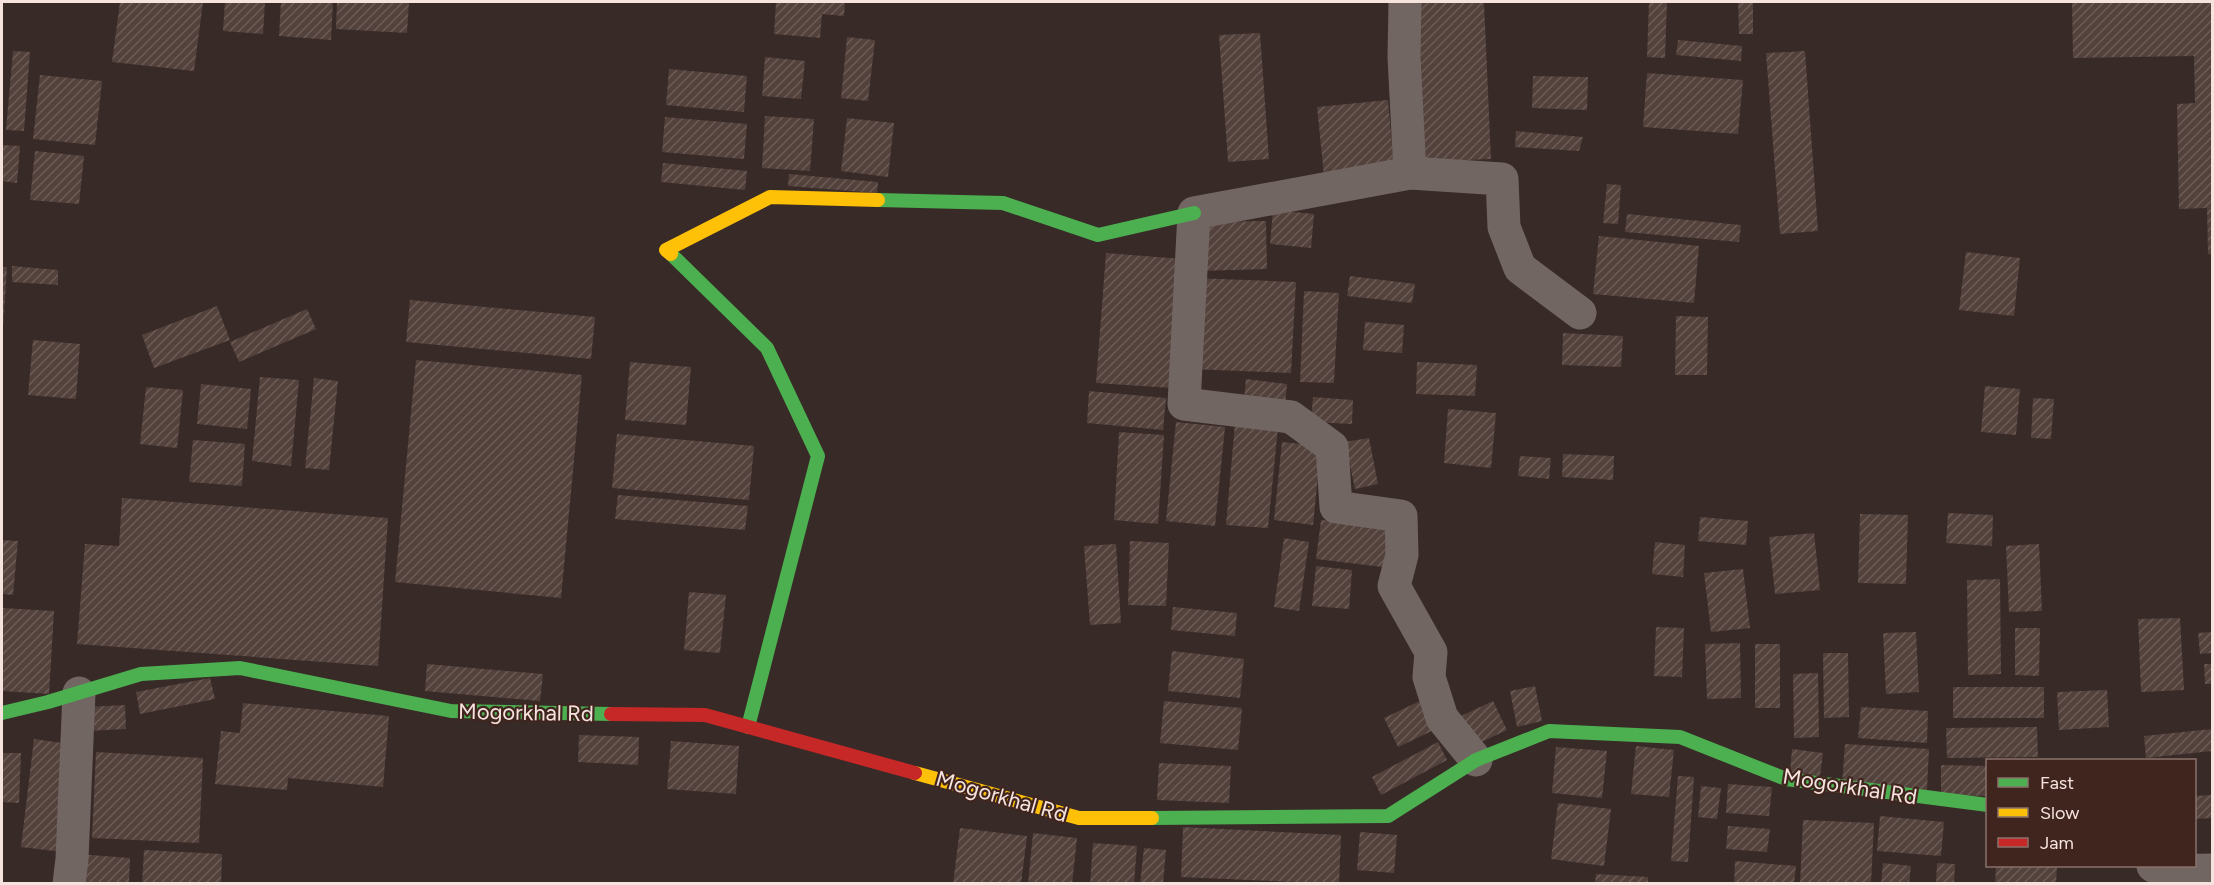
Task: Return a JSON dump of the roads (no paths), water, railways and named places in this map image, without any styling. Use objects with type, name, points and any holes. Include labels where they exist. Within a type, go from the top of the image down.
[{"type":"street","points":[[1405,2],[1404,57],[1410,173]]},
{"type":"street","points":[[748,727],[818,456],[767,348],[666,250],[770,197],[1003,203],[1098,235],[1194,213],[1410,173],[1502,179],[1504,227],[1520,268],[1580,313]]},
{"type":"street","points":[[1194,213],[1185,404],[1291,417],[1332,447],[1336,507],[1401,516],[1402,555],[1394,586],[1431,652],[1429,677],[1442,718],[1476,760]]},
{"type":"street","name":"Mogorkhal Rd","points":[[2,713],[141,674],[240,668],[451,711],[705,715],[1079,818],[1388,816],[1476,760],[1549,731],[1680,738],[1786,779],[1986,805]]},
{"type":"street","points":[[69,884],[79,693]]},
{"type":"street","points":[[2156,867],[2163,871],[2212,870]]}]
